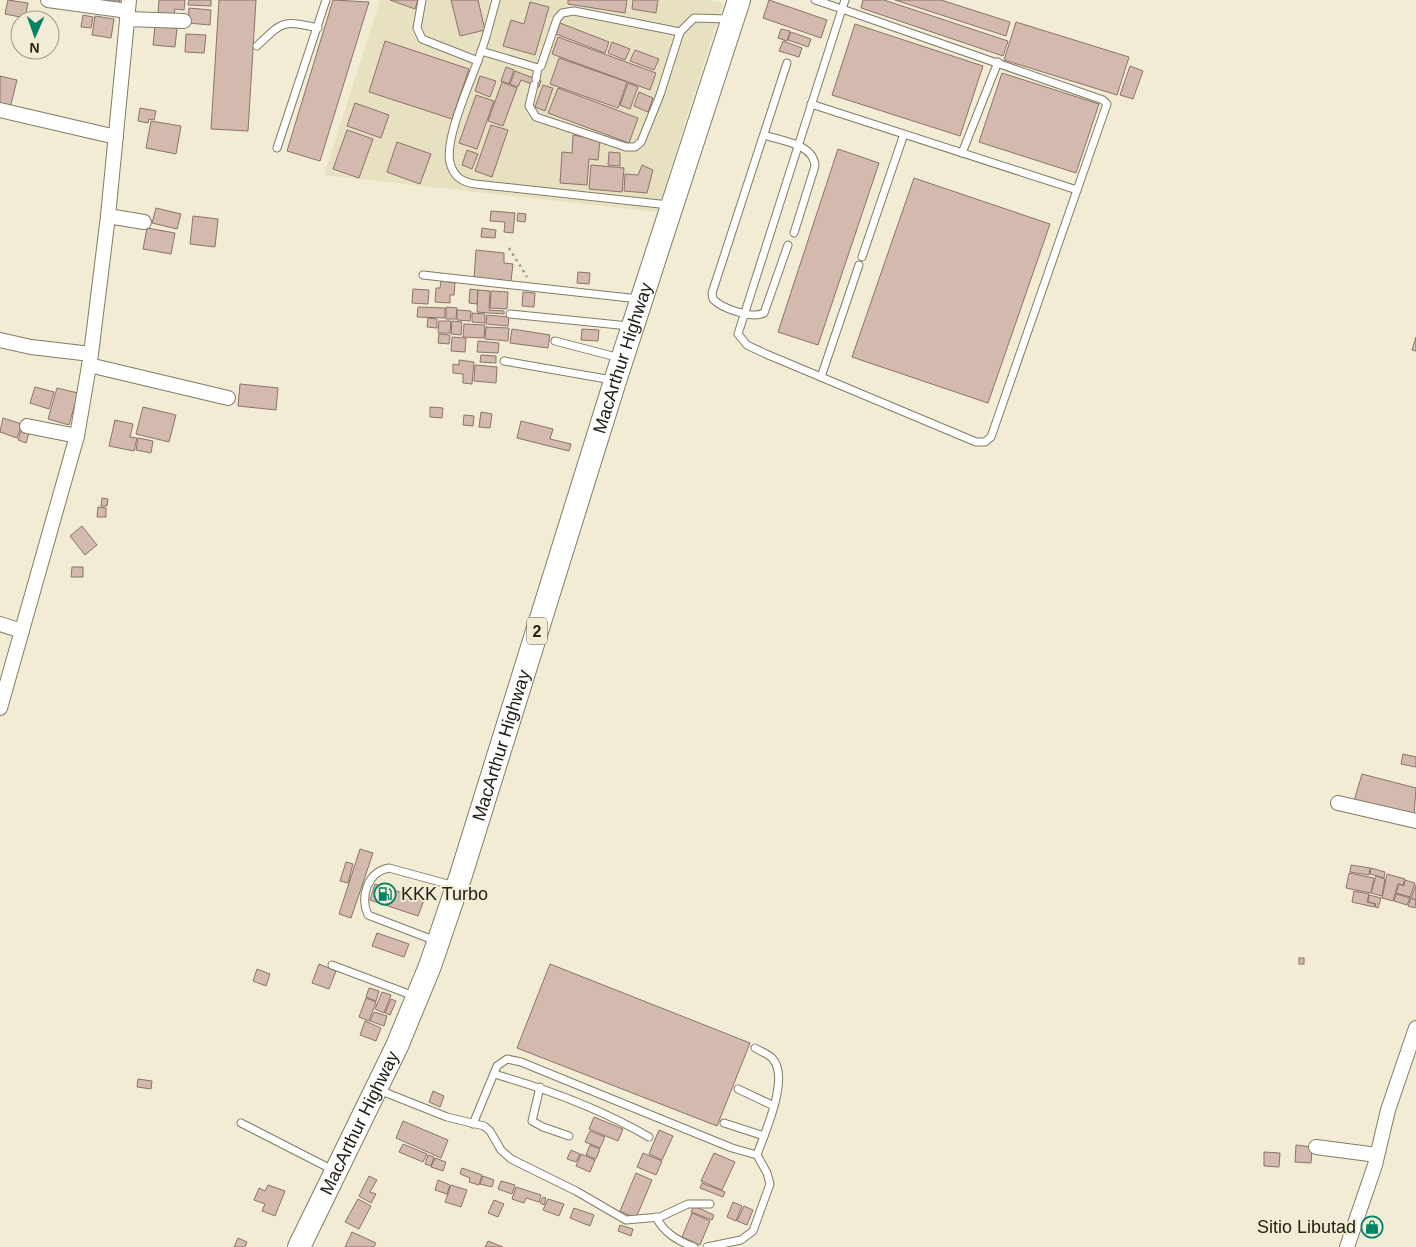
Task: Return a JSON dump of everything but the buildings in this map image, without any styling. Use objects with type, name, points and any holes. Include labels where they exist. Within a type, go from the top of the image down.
[{"type":"highway","name":"MacArthur Highway","points":[[299,1247],[397,1046],[438,942],[457,887],[632,326],[735,10]]},
{"type":"street","points":[[48,0],[128,10],[184,21]]},
{"type":"street","points":[[0,708],[76,436],[90,359],[108,216],[128,10]]},
{"type":"street","points":[[0,110],[116,137]]},
{"type":"street","points":[[108,216],[144,222]]},
{"type":"street","points":[[0,340],[90,359],[228,398]]},
{"type":"street","points":[[27,426],[76,436]]},
{"type":"street","points":[[0,624],[22,631]]},
{"type":"street","points":[[1338,803],[1416,821]]},
{"type":"street","points":[[1347,1247],[1377,1156],[1388,1110],[1416,1028]]},
{"type":"street","points":[[1316,1147],[1377,1156]]},
{"type":"lane","points":[[277,148],[326,0]]},
{"type":"lane","points":[[422,0],[417,28],[422,39],[478,60]]},
{"type":"lane","points":[[496,0],[481,52],[449,147],[453,172],[462,182],[671,205]]},
{"type":"lane","points":[[815,0],[842,9],[998,62],[1103,100],[1107,104],[992,438],[985,442],[976,442],[821,377],[747,344],[738,334],[799,146],[811,104],[842,9],[844,0]]},
{"type":"lane","points":[[680,32],[574,11],[562,13],[557,19],[541,66],[538,68],[529,106],[536,117],[626,147],[636,147],[641,142],[660,96],[680,32],[694,18],[735,10]]},
{"type":"lane","points":[[257,46],[278,25],[285,23],[318,28]]},
{"type":"lane","points":[[481,52],[538,68]]},
{"type":"lane","points":[[962,153],[998,62]]},
{"type":"lane","points":[[787,63],[712,293],[717,303],[755,316],[764,313],[788,245]]},
{"type":"lane","points":[[811,104],[1077,190]]},
{"type":"lane","points":[[862,257],[904,134]]},
{"type":"lane","points":[[764,135],[799,146],[812,153],[815,158],[815,166],[794,232]]},
{"type":"lane","points":[[821,377],[860,265]]},
{"type":"lane","points":[[423,275],[642,300]]},
{"type":"lane","points":[[510,314],[632,326]]},
{"type":"lane","points":[[555,341],[623,358]]},
{"type":"lane","points":[[504,361],[615,381]]},
{"type":"lane","points":[[438,942],[368,915],[364,906],[365,893],[372,877],[381,870],[389,868],[457,887]]},
{"type":"lane","points":[[332,965],[417,997]]},
{"type":"lane","points":[[755,1048],[772,1058],[776,1066],[779,1083],[774,1106],[757,1155]]},
{"type":"lane","points":[[473,1124],[494,1074],[502,1060],[507,1059],[521,1062],[732,1148],[757,1155],[767,1173],[770,1184],[753,1231],[741,1240],[707,1247]]},
{"type":"lane","points":[[494,1074],[540,1087],[632,1127],[649,1137]]},
{"type":"lane","points":[[540,1087],[532,1121],[569,1136]]},
{"type":"lane","points":[[376,1088],[447,1117],[484,1126],[490,1131],[501,1150],[511,1159],[576,1191],[626,1220],[635,1221],[656,1217],[688,1204],[710,1204]]},
{"type":"lane","points":[[738,1089],[774,1106]]},
{"type":"lane","points":[[241,1123],[335,1172]]},
{"type":"lane","points":[[724,1123],[764,1136]]},
{"type":"lane","points":[[656,1217],[664,1230],[682,1242],[694,1247]]},
{"type":"path","points":[[509,248],[536,288]]},
{"type":"shaded area","points":[[380,0],[708,0],[723,3],[657,212],[324,175]]},
{"type":"place","name":"KKK Turbo","points":[[385,894]]},
{"type":"place","name":"Sitio Libutad","points":[[1372,1227]]}]
